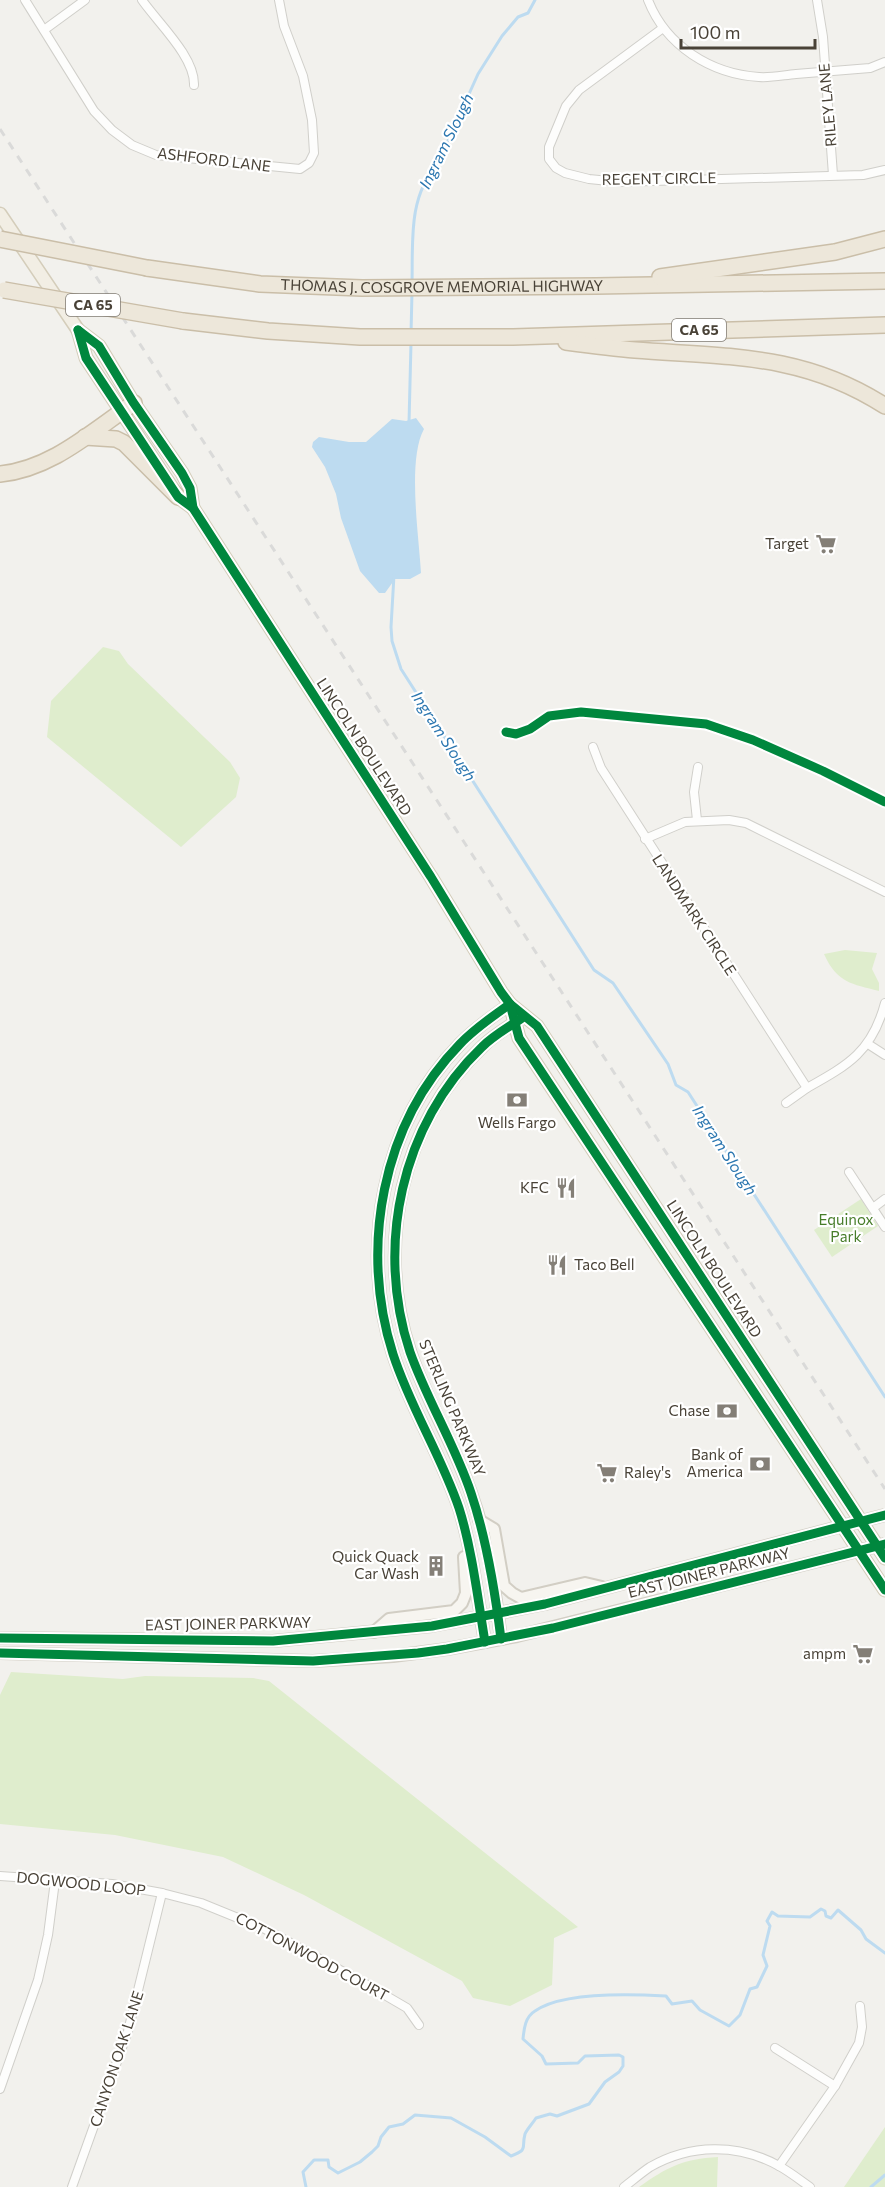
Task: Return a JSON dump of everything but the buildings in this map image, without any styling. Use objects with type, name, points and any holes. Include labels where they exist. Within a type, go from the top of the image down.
[{"type":"highway","name":"THOMAS J. COSGROVE MEMORIAL HIGHWAY","points":[[0,239],[147,268],[260,284],[362,288],[885,281]]},
{"type":"highway","points":[[596,286],[835,252],[885,239]]},
{"type":"highway","name":"CA 65","points":[[2,290],[183,321],[268,331],[360,337],[477,337],[885,324]]},
{"type":"highway","points":[[513,336],[634,350],[757,358],[826,376],[885,406]]},
{"type":"highway","points":[[0,474],[18,472],[47,461],[128,407]]},
{"type":"highway","points":[[85,437],[114,439],[124,443],[178,497]]},
{"type":"main road","name":"LINCOLN BOULEVARD","points":[[0,214],[78,330],[86,358],[186,480],[190,488],[193,508]]},
{"type":"main road","name":"LINCOLN BOULEVARD","points":[[128,407],[178,497],[193,508],[431,877],[510,1004],[520,1019],[537,1026],[885,1558]]},
{"type":"main road","points":[[485,1642],[462,1521],[446,1475],[393,1355],[384,1320],[378,1281],[379,1223],[388,1171],[416,1103],[459,1044],[510,1004]]},
{"type":"main road","name":"LINCOLN BOULEVARD","points":[[520,1019],[519,1038],[885,1590]]},
{"type":"main road","name":"STERLING PARKWAY","points":[[501,1639],[479,1520],[464,1475],[410,1349],[396,1288],[394,1244],[399,1202],[405,1177],[414,1150],[432,1111],[456,1074],[467,1062],[488,1041],[520,1019]]},
{"type":"main road","name":"EAST JOINER PARKWAY","points":[[0,1638],[273,1641],[374,1633],[498,1614],[885,1515]]},
{"type":"main road","points":[[479,1520],[494,1529],[504,1586],[521,1598],[585,1583],[605,1588]]},
{"type":"main road","points":[[374,1633],[389,1619],[454,1611],[462,1603],[466,1593],[462,1521]]},
{"type":"main road","name":"EAST JOINER PARKWAY","points":[[0,1653],[336,1661],[410,1654],[501,1639],[885,1544]]},
{"type":"street","name":"ASHFORD LANE","points":[[25,0],[94,111],[132,146],[156,155],[300,169],[309,163],[314,153],[312,120],[303,76],[284,26],[279,0]]},
{"type":"street","points":[[44,30],[85,0]]},
{"type":"street","points":[[142,0],[186,57],[194,75],[194,85]]},
{"type":"street","points":[[648,0],[663,28],[673,39],[696,58],[732,73],[761,77],[870,68],[885,62]]},
{"type":"street","name":"RILEY LANE","points":[[817,0],[823,37],[833,175]]},
{"type":"street","name":"REGENT CIRCLE","points":[[663,28],[579,90],[566,106],[549,147],[549,159],[556,168],[589,179],[619,182],[863,175],[885,170]]},
{"type":"street","points":[[593,747],[601,768],[645,838]]},
{"type":"street","points":[[698,767],[694,792],[698,820]]},
{"type":"street","name":"LANDMARK CIRCLE","points":[[807,1088],[645,838],[685,822],[729,820],[746,824],[885,892]]},
{"type":"street","points":[[786,1103],[844,1067],[868,1044],[884,1014],[885,1003]]},
{"type":"street","points":[[868,1044],[885,1055]]},
{"type":"street","points":[[849,1172],[885,1227]]},
{"type":"street","points":[[873,1208],[885,1199]]},
{"type":"street","name":"DOGWOOD LOOP","points":[[0,1876],[112,1884],[162,1893]]},
{"type":"street","points":[[0,2089],[38,1980],[48,1935],[54,1881]]},
{"type":"street","name":"COTTONWOOD COURT","points":[[162,1893],[211,1906],[265,1929],[406,2008],[419,2025]]},
{"type":"street","name":"CANYON OAK LANE","points":[[72,2187],[128,2031],[162,1893]]},
{"type":"street","points":[[779,2166],[835,2086],[859,2043],[862,2027],[860,2006]]},
{"type":"street","points":[[775,2048],[835,2086]]},
{"type":"street","points":[[624,2187],[649,2168],[672,2157],[700,2149],[739,2152],[779,2166],[810,2187]]},
{"type":"green space","points":[[103,647],[119,651],[128,664],[230,762],[240,778],[236,797],[181,847],[47,737],[51,701]]},
{"type":"green space","points":[[845,950],[877,953],[872,969],[879,983],[879,991],[846,981],[834,971],[824,954]]},
{"type":"green space","name":"Equinox Park","points":[[861,1199],[878,1226],[832,1257],[814,1230]]},
{"type":"green space","points":[[11,1672],[123,1679],[145,1676],[253,1678],[269,1681],[578,1927],[554,1938],[552,1985],[510,2006],[473,1998],[462,1981],[304,1895],[223,1857],[115,1835],[0,1824],[0,1695]]},
{"type":"green space","points":[[885,2127],[885,2187],[844,2187]]},
{"type":"green space","points":[[718,2157],[717,2187],[639,2187],[676,2165]]},
{"type":"water","points":[[416,418],[424,429],[416,459],[415,478],[421,573],[410,579],[395,579],[385,593],[379,593],[360,571],[341,518],[336,494],[325,467],[312,447],[313,442],[319,437],[366,442],[392,419],[406,421]]},
{"type":"waterway","name":"Ingram Slough","points":[[412,283],[414,221],[421,191],[437,165],[478,74],[502,36],[518,17],[528,13],[535,0]]},
{"type":"waterway","name":"Ingram Slough","points":[[411,334],[412,292]]},
{"type":"waterway","name":"Ingram Slough","points":[[409,423],[411,343]]},
{"type":"waterway","name":"Ingram Slough","points":[[394,575],[392,641],[401,669],[594,970],[613,983],[668,1064],[676,1085],[688,1092],[885,1397]]},
{"type":"waterway","name":"Ingram Slough","points":[[306,2187],[303,2172],[314,2160],[328,2160],[329,2167],[338,2173],[360,2162],[372,2152],[389,2127],[403,2124],[415,2115],[451,2118],[485,2137],[511,2156],[520,2152],[523,2148],[525,2134],[536,2118],[550,2114],[557,2116],[589,2104],[605,2082],[619,2072],[623,2066],[623,2057],[619,2055],[585,2056],[578,2063],[546,2064],[542,2056],[523,2039],[526,2023],[535,2011],[562,2000],[580,1997],[666,1996],[672,2004],[692,2001],[700,2010],[729,2026],[740,2015],[750,1989],[757,1987],[767,1966],[763,1955],[770,1926],[767,1921],[772,1912],[778,1916],[810,1917],[821,1909],[825,1911],[826,1916],[831,1918],[838,1910],[861,1930],[866,1939],[885,1953]]},
{"type":"waterway","name":"Ingram Slough","points":[[871,2187],[885,2175]]},
{"type":"railway","points":[[0,129],[885,1489]]},
{"type":"cycle path","points":[[78,330],[86,358],[178,497],[193,508],[431,877],[501,992],[510,1004],[537,1026],[885,1558]]},
{"type":"cycle path","points":[[78,330],[99,346],[133,402],[182,473],[190,488],[193,508]]},
{"type":"cycle path","points":[[506,732],[516,734],[530,729],[549,716],[581,712],[706,724],[753,740],[885,802]]},
{"type":"cycle path","points":[[510,1004],[519,1038],[885,1590]]},
{"type":"cycle path","points":[[485,1642],[471,1557],[459,1508],[393,1354],[383,1314],[378,1272],[379,1230],[384,1189],[396,1149],[412,1111],[433,1076],[460,1044],[510,1004]]},
{"type":"cycle path","points":[[501,1639],[490,1566],[471,1493],[410,1352],[400,1312],[395,1271],[396,1230],[402,1189],[414,1150],[432,1112],[454,1078],[482,1047],[522,1018]]},
{"type":"cycle path","points":[[0,1638],[273,1641],[432,1626],[545,1604],[885,1515]]},
{"type":"cycle path","points":[[0,1653],[313,1661],[418,1653],[553,1628],[885,1544]]},
{"type":"place","name":"Target","points":[[826,544]]},
{"type":"place","name":"Wells Fargo","points":[[517,1100]]},
{"type":"place","name":"KFC","points":[[566,1188]]},
{"type":"place","name":"Taco Bell","points":[[557,1265]]},
{"type":"place","name":"Chase","points":[[727,1411]]},
{"type":"place","name":"Bank of America","points":[[760,1464]]},
{"type":"place","name":"Raley's","points":[[607,1473]]},
{"type":"place","name":"Quick Quack Car Wash","points":[[436,1566]]},
{"type":"place","name":"ampm","points":[[863,1654]]}]
